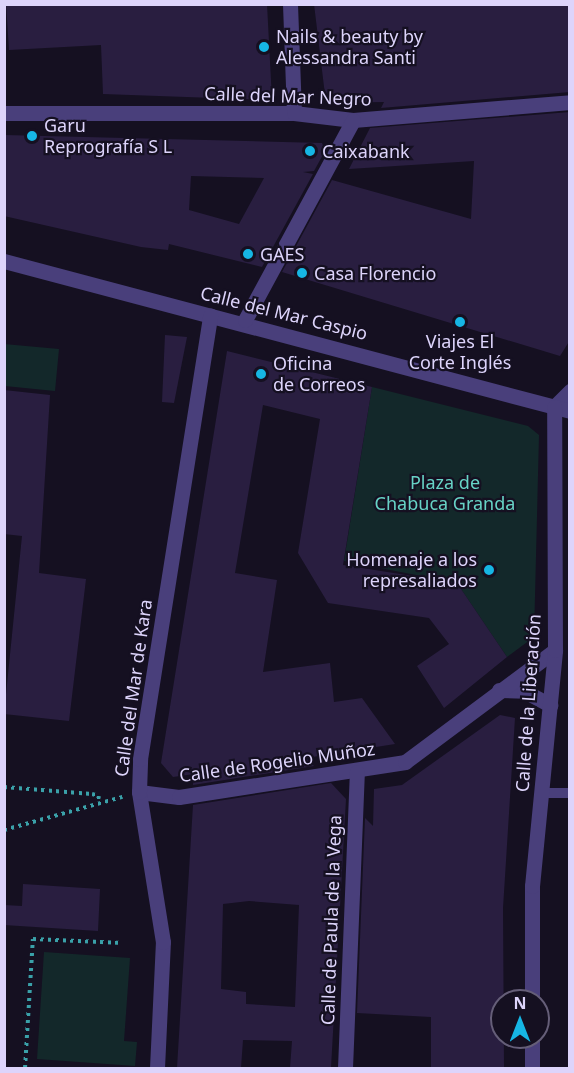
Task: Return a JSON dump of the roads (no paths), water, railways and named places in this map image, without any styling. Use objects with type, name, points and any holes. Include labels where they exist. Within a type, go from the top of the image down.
[{"type":"street","points":[[290,4],[294,113]]},
{"type":"street","name":"Calle del Mar Negro","points":[[4,113],[294,113],[353,120],[570,102]]},
{"type":"street","points":[[245,320],[353,120]]},
{"type":"street","name":"Calle del Mar Caspio","points":[[4,261],[210,315],[245,320],[570,411]]},
{"type":"street","name":"Calle del Mar de Kara","points":[[157,1068],[164,942],[139,792],[210,315]]},
{"type":"street","points":[[554,407],[570,391]]},
{"type":"street","name":"Calle de la Liberación","points":[[532,989],[532,886],[550,705],[560,643],[554,407]]},
{"type":"street","name":"Calle de Rogelio Muñoz","points":[[139,792],[179,797],[357,772],[405,762],[560,643]]},
{"type":"street","points":[[499,690],[524,691],[550,705]]},
{"type":"street","name":"Calle de Paula de la Vega","points":[[345,1068],[357,772]]},
{"type":"street","points":[[532,1049],[532,1068]]},
{"type":"lane","points":[[541,793],[570,793]]},
{"type":"place","name":"Nails & beauty by Alessandra Santi","points":[[264,47]]},
{"type":"place","name":"Garu Reprografía S L","points":[[32,136]]},
{"type":"place","name":"Caixabank","points":[[310,151]]},
{"type":"place","name":"GAES","points":[[248,254]]},
{"type":"place","name":"Casa Florencio","points":[[302,273]]},
{"type":"place","name":"Viajes El Corte Inglés","points":[[460,322]]},
{"type":"place","name":"Oficina de Correos","points":[[261,374]]},
{"type":"place","name":"Homenaje a los represaliados","points":[[489,570]]},
{"type":"park label","name":"Plaza de Chabuca Granda","points":[[445,493]]}]
